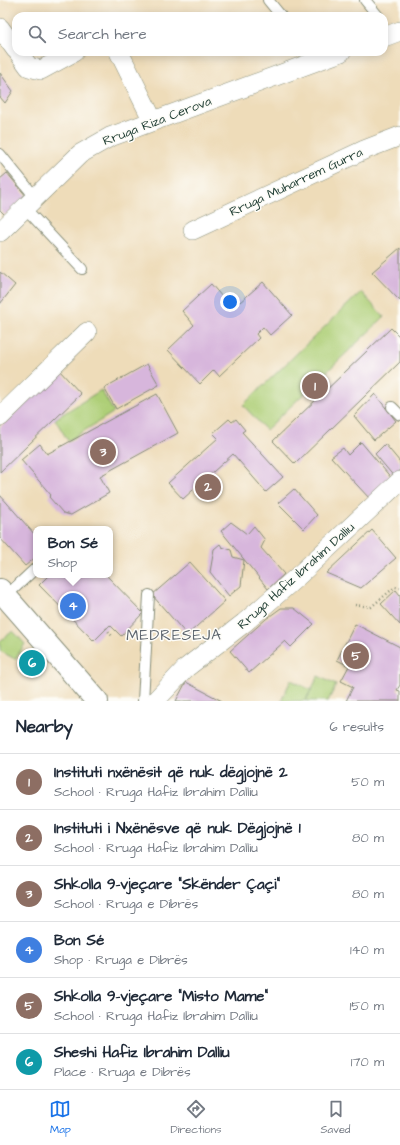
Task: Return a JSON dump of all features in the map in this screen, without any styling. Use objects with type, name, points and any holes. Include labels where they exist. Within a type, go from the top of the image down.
[{"type":"main road","points":[[3,593],[98,701]]},
{"type":"street","points":[[0,28],[12,44]]},
{"type":"street","points":[[21,56],[29,67],[40,70],[66,56]]},
{"type":"street","points":[[121,56],[153,121]]},
{"type":"street","name":"Rruga Riza Cerova","points":[[1,230],[31,203],[80,154],[110,137],[314,56]]},
{"type":"street","name":"Rruga Muharrem Gurra","points":[[193,230],[364,150],[400,136]]},
{"type":"street","points":[[0,417],[87,332]]},
{"type":"street","name":"Rruga Hafiz Ibrahim Dalliu","points":[[155,701],[186,668],[244,623],[286,587],[400,481]]},
{"type":"lane","points":[[268,0],[278,12]]},
{"type":"lane","points":[[365,0],[375,12]]},
{"type":"lane","points":[[0,154],[31,203],[82,269]]},
{"type":"lane","points":[[392,407],[400,415]]},
{"type":"lane","points":[[3,593],[33,570]]},
{"type":"lane","points":[[143,701],[149,595]]},
{"type":"path","points":[[355,605],[372,607],[395,586],[400,588]]},
{"type":"path","points":[[106,628],[112,636]]},
{"type":"green space","points":[[361,292],[384,317],[266,430],[243,405]]},
{"type":"green space","points":[[101,390],[114,412],[68,441],[55,419]]},
{"type":"green space","points":[[13,631],[25,644],[15,659],[0,651],[0,641]]},
{"type":"green space","points":[[318,676],[336,685],[328,701],[306,701]]},
{"type":"green space","points":[[291,680],[311,690],[305,701],[281,701]]},
{"type":"building","points":[[0,73],[13,91],[5,103],[0,97]]},
{"type":"building","points":[[7,173],[27,197],[5,215],[0,210],[0,179]]},
{"type":"building","points":[[400,248],[400,301],[372,272]]},
{"type":"building","points":[[0,272],[15,285],[0,304]]},
{"type":"building","points":[[263,282],[292,315],[270,335],[263,327],[256,334],[259,338],[219,376],[214,370],[200,384],[168,350],[194,325],[182,311],[211,284],[229,305],[236,298],[240,302]]},
{"type":"building","points":[[391,328],[400,337],[400,362],[295,464],[273,441]]},
{"type":"building","points":[[147,364],[159,385],[116,409],[104,388]]},
{"type":"building","points":[[59,370],[81,394],[0,472],[0,427]]},
{"type":"building","points":[[157,394],[178,433],[100,476],[109,493],[71,515],[63,513],[49,497],[51,495],[21,460],[40,444],[47,454]]},
{"type":"building","points":[[375,394],[396,421],[374,440],[354,416]]},
{"type":"building","points":[[229,419],[232,422],[236,419],[245,430],[242,432],[283,477],[266,492],[233,454],[183,499],[168,483],[218,438],[213,433]]},
{"type":"building","points":[[361,442],[393,480],[370,499],[331,457],[343,448],[348,455]]},
{"type":"building","points":[[385,444],[400,462],[400,475],[396,479],[375,454]]},
{"type":"building","points":[[294,489],[317,515],[304,529],[278,503]]},
{"type":"building","points":[[0,495],[33,533],[33,559],[25,566],[0,538]]},
{"type":"building","points":[[231,522],[247,534],[254,526],[265,540],[261,548],[284,574],[268,589],[221,531]]},
{"type":"building","points":[[372,530],[396,558],[361,588],[326,573]]},
{"type":"building","points":[[220,544],[222,547],[231,550],[233,557],[244,560],[241,586],[229,596],[210,572],[214,549]]},
{"type":"building","points":[[190,562],[225,601],[187,635],[152,595]]},
{"type":"building","points":[[46,578],[109,578],[143,613],[121,636],[110,625],[94,641],[39,585]]},
{"type":"building","points":[[396,590],[400,595],[400,625],[381,604]]},
{"type":"building","points":[[281,608],[294,608],[314,624],[291,647],[285,641],[249,673],[230,651],[266,619]]},
{"type":"building","points":[[355,624],[400,647],[400,685],[397,690],[400,691],[400,701],[346,701],[353,687],[341,681],[349,666],[337,660]]},
{"type":"building","points":[[186,682],[222,701],[176,701]]},
{"type":"place","name":"Instituti nxënësit që nuk dëgjojnë 2","points":[[315,386]]},
{"type":"place","name":"Shkolla 9-vjeçare \"Skënder Çaçi\"","points":[[103,452]]},
{"type":"place","name":"Instituti i Nxënësve që nuk Dëgjojnë 1","points":[[208,487]]},
{"type":"place","name":"Bon Sé","points":[[73,606]]},
{"type":"place","name":"Shkolla 9-vjeçare \"Misto Mame\"","points":[[356,656]]},
{"type":"place","name":"Sheshi Hafiz Ibrahim Dalliu","points":[[32,663]]},
{"type":"district","name":"MEDRESEJA","points":[[174,635]]}]
